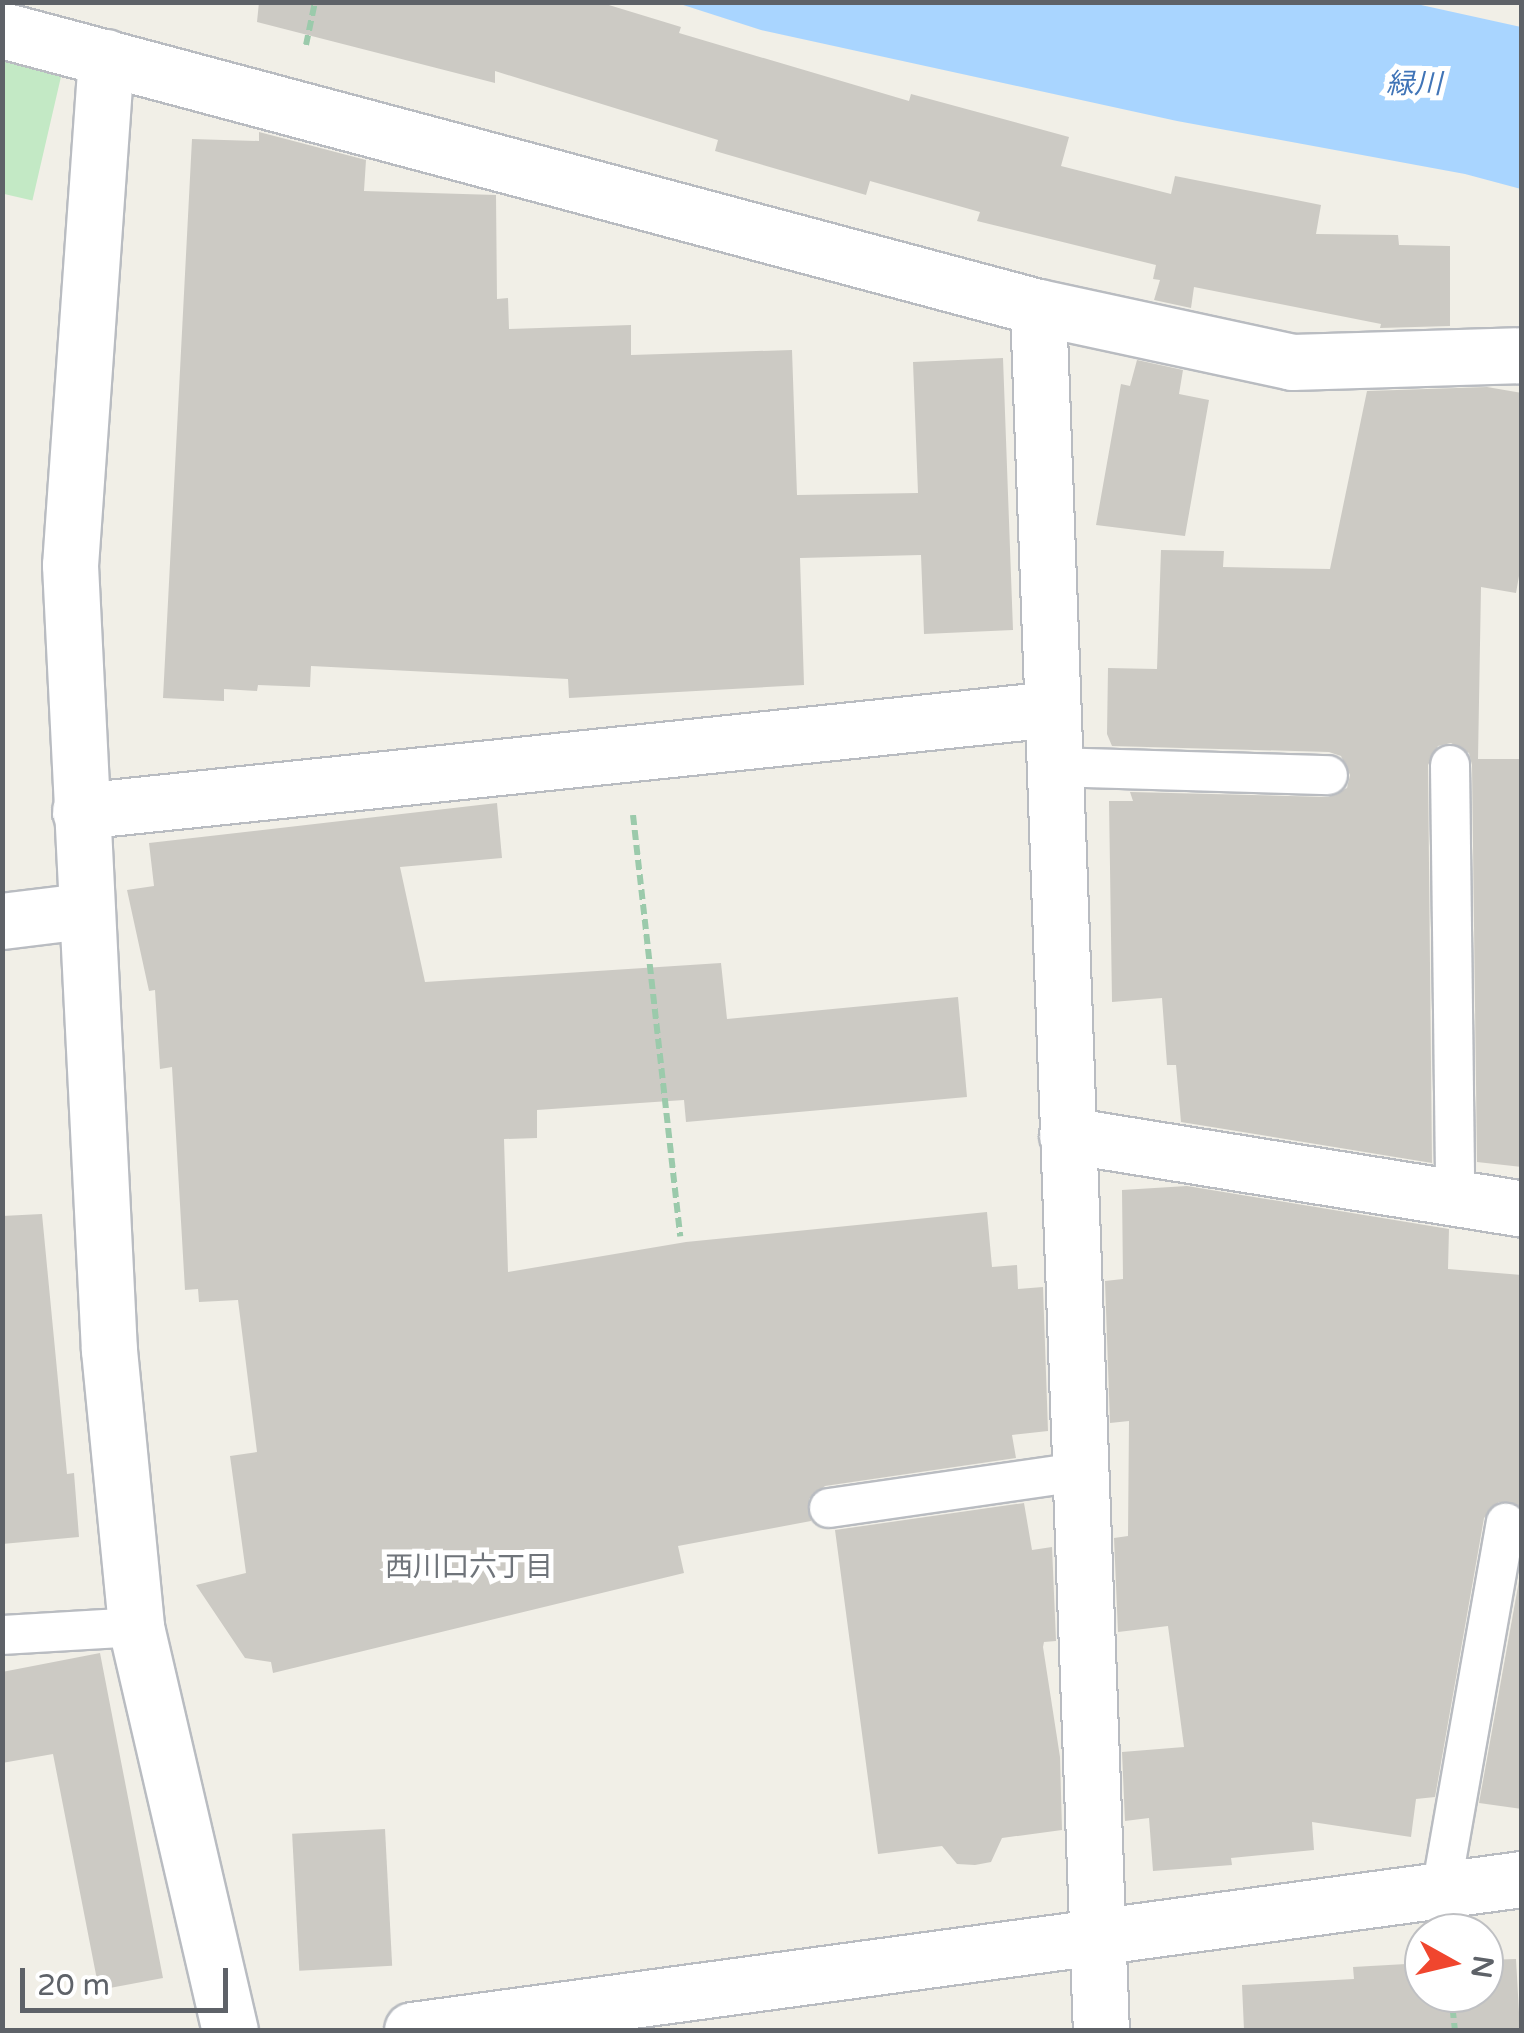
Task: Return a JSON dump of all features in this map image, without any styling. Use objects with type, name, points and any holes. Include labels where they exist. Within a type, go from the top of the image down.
[{"type":"street","points":[[2,30],[1038,307],[1292,362],[1522,355]]},
{"type":"street","points":[[106,57],[70,565],[84,912],[109,1350],[136,1626],[230,2030]]},
{"type":"street","points":[[1038,307],[1101,2030]]},
{"type":"street","points":[[80,811],[1052,709]]},
{"type":"street","points":[[2,922],[84,912]]},
{"type":"street","points":[[1067,1135],[1522,1209]]},
{"type":"street","points":[[412,2030],[1522,1879]]},
{"type":"lane","points":[[1450,764],[1455,1200]]},
{"type":"lane","points":[[1054,767],[1328,775]]},
{"type":"lane","points":[[829,1508],[1080,1472]]},
{"type":"lane","points":[[1441,1890],[1506,1523]]},
{"type":"lane","points":[[2,1635],[136,1626]]},
{"type":"path","points":[[304,54],[315,2]]},
{"type":"path","points":[[626,754],[680,1236]]},
{"type":"green space","points":[[2,61],[61,75],[32,200],[2,193]]},
{"type":"water","name":"緑川","points":[[677,3],[1412,3],[1521,27],[1521,189],[1465,174],[1177,121],[761,30]]},
{"type":"building","points":[[259,2],[599,2],[681,27],[679,33],[909,101],[911,94],[1069,137],[1061,166],[1171,194],[1175,176],[1321,205],[1316,234],[1398,235],[1399,245],[1450,246],[1450,326],[1380,328],[1381,324],[1194,287],[1191,308],[1154,300],[1160,280],[1153,279],[1156,265],[977,221],[980,212],[870,181],[866,195],[715,151],[718,140],[495,71],[495,83],[257,22]]},
{"type":"building","points":[[259,132],[366,160],[364,191],[496,195],[497,299],[508,298],[509,329],[631,325],[631,355],[792,350],[797,495],[918,493],[913,362],[1003,358],[1013,630],[924,634],[921,555],[800,558],[804,685],[569,698],[568,679],[311,666],[310,687],[258,685],[257,691],[224,689],[224,701],[163,698],[192,139],[259,141]]},
{"type":"building","points":[[1137,360],[1183,370],[1179,394],[1209,400],[1185,536],[1096,525],[1121,384],[1130,386]]},
{"type":"building","points":[[1487,387],[1522,393],[1522,559],[1516,593],[1481,587],[1478,759],[1522,759],[1522,1167],[1477,1162],[1472,765],[1469,753],[1451,743],[1438,746],[1428,765],[1432,1163],[1181,1122],[1176,1065],[1167,1065],[1162,998],[1112,1002],[1109,801],[1133,801],[1130,792],[1328,797],[1347,788],[1350,775],[1341,756],[1329,752],[1112,746],[1107,734],[1108,668],[1157,669],[1161,550],[1224,551],[1223,567],[1330,569],[1367,391]]},
{"type":"building","points":[[497,803],[502,858],[400,867],[425,982],[721,963],[727,1019],[958,997],[967,1097],[686,1122],[684,1100],[537,1110],[537,1138],[504,1139],[508,1272],[686,1242],[987,1212],[992,1267],[1017,1265],[1018,1289],[1043,1287],[1048,1431],[1012,1435],[1016,1458],[825,1486],[809,1499],[811,1521],[678,1546],[684,1573],[273,1673],[271,1662],[245,1658],[196,1585],[246,1573],[230,1456],[257,1452],[238,1300],[199,1302],[198,1289],[185,1290],[172,1067],[160,1069],[155,990],[149,991],[127,890],[154,886],[149,843]]},
{"type":"building","points":[[1187,1186],[1449,1229],[1448,1269],[1522,1275],[1522,1507],[1499,1502],[1484,1518],[1435,1797],[1416,1799],[1411,1837],[1312,1822],[1314,1850],[1231,1858],[1232,1865],[1153,1871],[1149,1818],[1125,1821],[1122,1752],[1184,1747],[1168,1626],[1118,1632],[1114,1538],[1128,1536],[1129,1421],[1110,1423],[1105,1281],[1123,1279],[1122,1190]]},
{"type":"building","points":[[42,1214],[67,1474],[74,1473],[79,1537],[2,1544],[2,1216]]},
{"type":"building","points":[[1024,1503],[1032,1550],[1052,1547],[1056,1641],[1044,1642],[1043,1647],[1060,1757],[1062,1830],[1002,1838],[991,1862],[975,1865],[957,1864],[942,1846],[878,1854],[835,1530]]},
{"type":"building","points":[[1522,1564],[1522,1809],[1479,1803]]},
{"type":"building","points":[[100,1653],[163,1978],[99,1990],[53,1754],[2,1763],[2,1672]]},
{"type":"building","points":[[385,1829],[392,1966],[299,1971],[292,1834]]},
{"type":"building","points":[[1504,1959],[1516,1959],[1520,2030],[1244,2030],[1242,1985],[1354,1979],[1353,1967],[1404,1964],[1404,2013],[1504,2013]]},
{"type":"district","name":"西川口六丁目","points":[[469,1567]]}]
